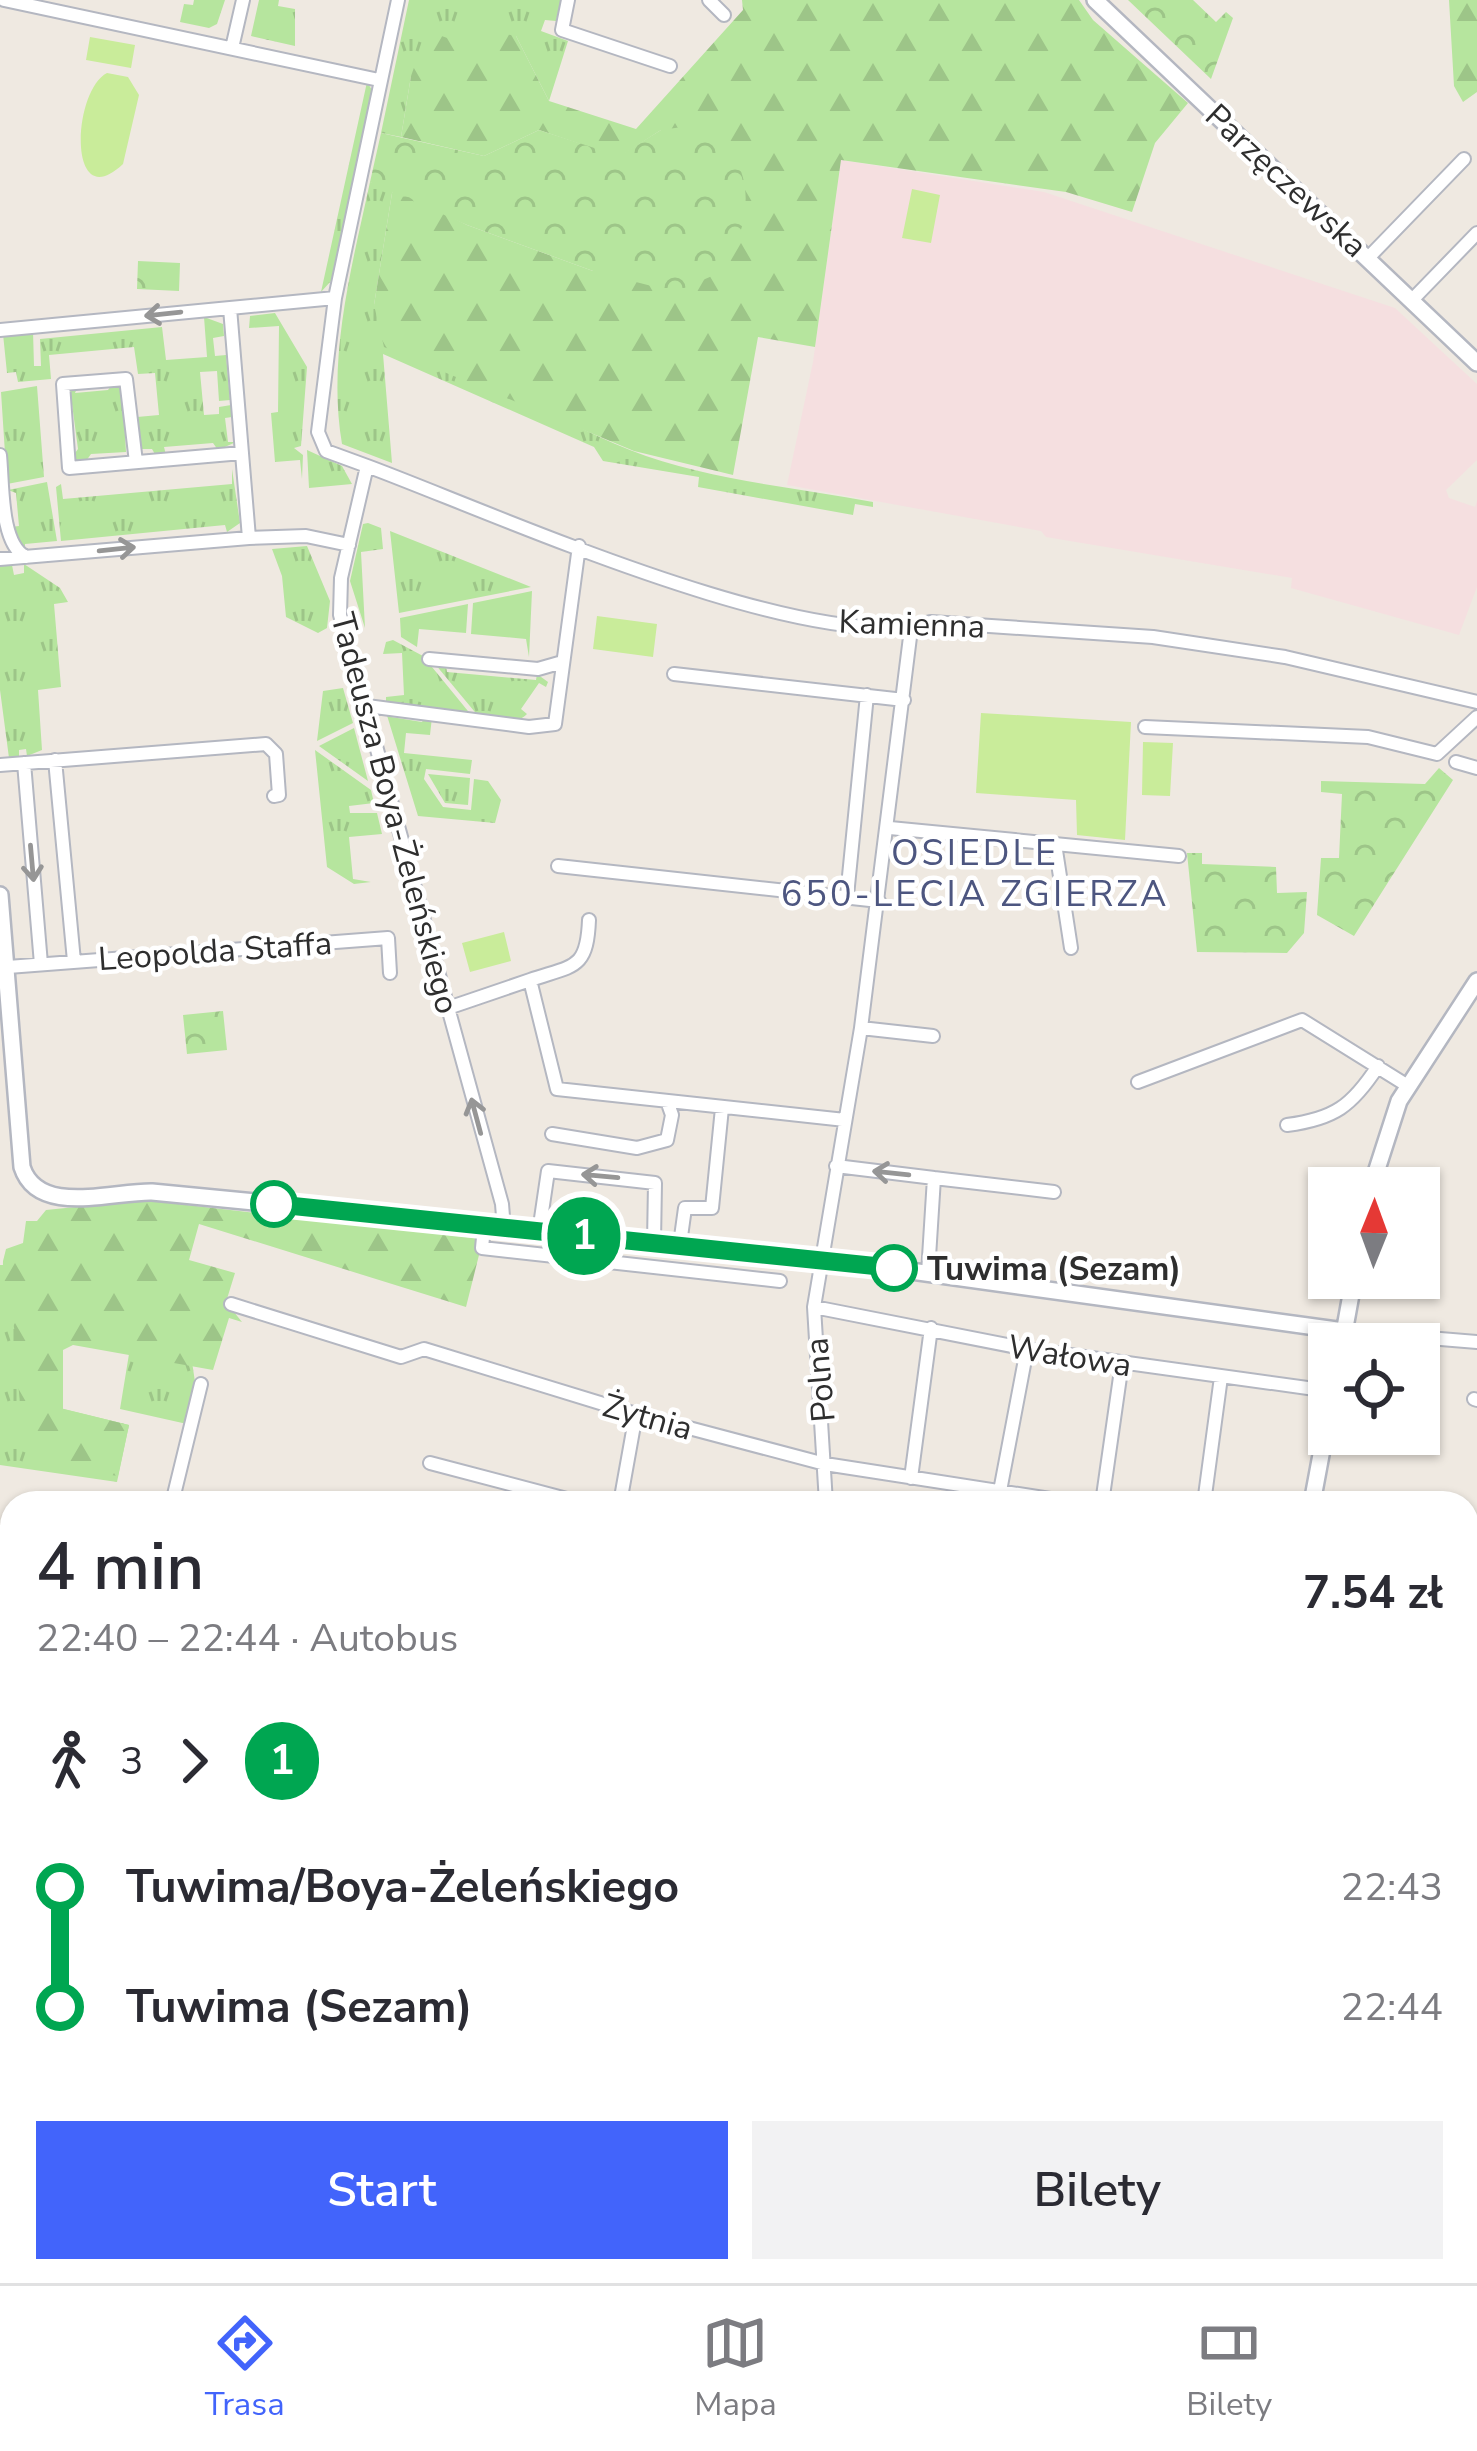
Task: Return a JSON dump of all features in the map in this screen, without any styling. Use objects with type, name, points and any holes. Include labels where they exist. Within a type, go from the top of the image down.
[{"type":"street","points":[[4,0],[380,80]]},
{"type":"street","points":[[232,48],[243,0]]},
{"type":"street","points":[[367,466],[320,446],[335,298],[398,0]]},
{"type":"street","points":[[568,0],[562,31],[670,66]]},
{"type":"street","points":[[709,0],[724,15]]},
{"type":"street","name":"Parzęczewska","points":[[1095,0],[1477,362]]},
{"type":"street","points":[[1369,257],[1464,158]]},
{"type":"street","points":[[1413,299],[1477,233]]},
{"type":"street","points":[[0,330],[335,298]]},
{"type":"street","points":[[230,308],[249,538]]},
{"type":"street","points":[[136,462],[126,379],[63,385],[69,468],[136,462],[242,452]]},
{"type":"street","points":[[0,454],[3,541],[27,557]]},
{"type":"street","name":"Tadeusza Boya-Żeleńskiego","points":[[367,466],[339,607],[503,1229]]},
{"type":"street","name":"Kamienna","points":[[367,466],[579,546],[771,610],[911,629],[931,622],[1153,637],[1304,661],[1477,702]]},
{"type":"street","points":[[0,559],[249,538],[306,536],[349,545]]},
{"type":"street","points":[[367,706],[549,727],[557,720],[559,663],[567,652],[570,586],[579,546]]},
{"type":"street","name":"Polna","points":[[826,1491],[814,1307],[890,828],[911,629]]},
{"type":"street","points":[[429,659],[538,669],[559,663]]},
{"type":"street","points":[[674,674],[904,700]]},
{"type":"street","points":[[847,896],[867,695]]},
{"type":"street","points":[[1144,728],[1368,737],[1433,754],[1477,717]]},
{"type":"street","points":[[0,765],[266,744],[276,754],[279,795],[274,796]]},
{"type":"street","points":[[55,760],[74,961]]},
{"type":"street","points":[[1456,762],[1477,768]]},
{"type":"street","points":[[24,763],[41,964]]},
{"type":"street","points":[[890,828],[1179,856]]},
{"type":"street","points":[[1055,844],[1071,948]]},
{"type":"street","points":[[558,866],[878,902]]},
{"type":"street","points":[[0,896],[21,1157],[29,1183],[53,1196],[152,1192],[752,1250],[1308,1333]]},
{"type":"street","points":[[448,1008],[579,963],[588,952],[589,920]]},
{"type":"street","name":"Leopolda Staffa","points":[[8,967],[388,938],[390,973]]},
{"type":"street","points":[[530,980],[557,1089],[844,1120]]},
{"type":"street","points":[[1377,1167],[1387,1129],[1408,1086],[1477,981]]},
{"type":"street","points":[[1138,1082],[1302,1020],[1408,1086]]},
{"type":"street","points":[[861,1028],[933,1036]]},
{"type":"street","points":[[1287,1126],[1340,1113],[1356,1101],[1378,1066]]},
{"type":"street","points":[[552,1134],[637,1148],[668,1140],[672,1115],[667,1101]]},
{"type":"street","points":[[680,1244],[685,1208],[712,1208],[722,1108]]},
{"type":"street","points":[[836,1166],[1054,1192]]},
{"type":"street","points":[[539,1232],[548,1171],[655,1183],[654,1242]]},
{"type":"street","points":[[928,1273],[934,1178]]},
{"type":"street","points":[[484,1227],[482,1248],[780,1281]]},
{"type":"street","points":[[749,1277],[752,1250]]},
{"type":"street","name":"Żytnia","points":[[231,1304],[401,1357],[424,1348],[636,1414],[825,1464],[1000,1491]]},
{"type":"street","name":"Wałowa","points":[[814,1307],[1027,1349],[1308,1387]]},
{"type":"street","points":[[911,1478],[931,1328]]},
{"type":"street","points":[[1440,1341],[1477,1342]]},
{"type":"street","points":[[1000,1491],[1027,1349]]},
{"type":"street","points":[[1104,1491],[1122,1363]]},
{"type":"street","points":[[1206,1491],[1220,1377]]},
{"type":"street","points":[[175,1491],[201,1384]]},
{"type":"street","points":[[622,1491],[636,1414]]},
{"type":"street","points":[[1314,1491],[1321,1455]]},
{"type":"street","points":[[430,1463],[536,1491]]},
{"type":"shaded area","points":[[841,160],[1044,192],[1395,308],[1477,384],[1477,460],[1446,490],[1449,498],[1475,507],[1477,501],[1477,587],[1459,635],[1291,588],[1292,578],[1046,537],[1041,531],[787,485],[813,362]]},
{"type":"green space","points":[[194,0],[225,0],[217,24],[209,28],[180,22],[184,4],[193,5]]},
{"type":"green space","points":[[259,0],[279,0],[278,6],[295,9],[295,46],[251,36]]},
{"type":"green space","points":[[409,0],[561,0],[556,21],[545,20],[541,31],[568,41],[549,101],[516,36],[411,76],[401,137],[381,133]]},
{"type":"green space","points":[[742,0],[1079,0],[1093,20],[1188,103],[1155,143],[1132,212],[1066,192],[841,160],[815,347],[758,337],[733,475],[634,451],[384,347],[374,305],[393,187],[467,225],[593,271],[661,130],[619,157],[539,130],[484,156],[401,137],[411,76],[427,31],[459,42],[481,29],[516,36],[549,101],[636,129],[743,10]]},
{"type":"green space","points":[[1128,0],[1193,0],[1216,22],[1226,12],[1233,18],[1211,79]]},
{"type":"green space","points":[[1449,0],[1477,0],[1477,92],[1463,102],[1454,86]]},
{"type":"green space","points":[[90,37],[135,45],[131,68],[86,60]]},
{"type":"green space","points":[[107,73],[128,77],[139,95],[123,164],[105,176],[92,175],[84,163],[82,124],[95,84]]},
{"type":"green space","points":[[367,82],[372,90],[331,281],[321,292]]},
{"type":"green space","points":[[696,125],[731,154],[741,171],[745,207],[726,270],[675,292],[593,271],[467,225],[370,182],[381,133],[484,156],[539,130],[619,156],[661,130]]},
{"type":"green space","points":[[370,182],[393,187],[374,305],[531,402],[630,450],[719,476],[873,502],[873,507],[855,504],[853,515],[698,487],[699,477],[603,461],[594,447],[383,354],[392,463],[342,444],[340,345]]},
{"type":"green space","points":[[912,189],[940,195],[931,243],[902,238]]},
{"type":"green space","points":[[138,261],[180,263],[179,291],[137,289]]},
{"type":"green space","points":[[275,313],[307,367],[301,446],[294,448],[303,455],[302,479],[300,460],[275,462],[271,413],[278,412],[279,326],[249,328],[250,316]]},
{"type":"green space","points":[[204,317],[223,324],[224,336],[213,338],[215,356],[226,355],[230,400],[219,401],[217,371],[200,372],[204,415],[219,414],[219,407],[231,405],[232,417],[225,418],[228,442],[236,442],[218,450],[213,443],[164,447],[166,455],[156,456],[152,449],[140,449],[137,417],[159,415],[155,373],[138,374],[134,347],[49,355],[51,379],[18,382],[16,372],[7,373],[3,334],[33,331],[34,366],[41,366],[40,339],[162,327],[166,360],[207,357]]},
{"type":"green space","points":[[114,382],[122,384],[126,452],[91,454],[84,464],[72,457],[78,449],[70,389],[78,386],[75,393],[108,390]]},
{"type":"green space","points":[[37,386],[44,477],[7,484],[1,392]]},
{"type":"green space","points":[[307,450],[342,466],[352,484],[309,488]]},
{"type":"green space","points":[[232,469],[240,523],[227,532],[225,525],[61,541],[56,487],[61,484],[63,499],[232,484]]},
{"type":"green space","points":[[47,482],[57,541],[25,544],[25,552],[11,527],[19,526],[16,493],[8,490]]},
{"type":"green space","points":[[363,524],[381,528],[383,549],[361,552],[365,628],[350,581]]},
{"type":"green space","points":[[390,531],[531,587],[399,613]]},
{"type":"green space","points":[[307,546],[330,601],[327,628],[318,633],[286,617],[282,576],[272,549]]},
{"type":"green space","points":[[24,564],[60,588],[68,602],[54,604],[61,687],[38,690],[42,750],[27,756],[26,749],[19,750],[19,757],[9,758],[0,690],[0,566],[12,565],[14,575],[24,573]]},
{"type":"green space","points":[[532,591],[529,657],[526,639],[471,634],[473,603]]},
{"type":"green space","points":[[468,604],[466,633],[419,629],[417,647],[401,637],[400,618]]},
{"type":"green space","points":[[597,616],[657,624],[653,657],[593,649]]},
{"type":"green space","points":[[393,640],[423,656],[472,716],[386,702],[386,697],[404,695],[402,653],[383,654],[386,642]]},
{"type":"green space","points":[[435,664],[446,666],[447,672],[536,680],[537,674],[548,682],[546,687],[539,683],[521,709],[527,714],[522,718],[498,721],[479,717]]},
{"type":"green space","points":[[343,688],[353,723],[317,741],[323,691]]},
{"type":"green space","points":[[385,709],[391,717],[422,722],[426,715],[432,717],[430,735],[406,733],[404,753],[472,760],[470,774],[426,769],[424,779],[443,807],[471,810],[474,779],[488,781],[501,800],[495,823],[418,816]]},
{"type":"green space","points":[[981,713],[1131,722],[1125,840],[1077,835],[1076,800],[976,793]]},
{"type":"green space","points":[[354,728],[368,781],[319,746]]},
{"type":"green space","points":[[1143,742],[1173,743],[1170,796],[1142,795]]},
{"type":"green space","points":[[315,750],[371,790],[374,803],[349,806],[350,813],[377,813],[382,834],[349,837],[353,879],[371,882],[354,884],[327,867]]},
{"type":"green space","points":[[1439,768],[1453,780],[1354,936],[1317,915],[1321,858],[1339,858],[1342,794],[1321,792],[1321,781],[1425,784]]},
{"type":"green space","points":[[428,774],[470,778],[468,805],[445,803]]},
{"type":"green space","points":[[1187,853],[1202,853],[1202,864],[1276,867],[1277,893],[1307,892],[1304,933],[1287,953],[1197,952]]},
{"type":"green space","points":[[504,932],[511,961],[470,972],[462,943]]},
{"type":"green space","points":[[223,1011],[227,1050],[187,1054],[183,1015]]},
{"type":"green space","points":[[144,1200],[483,1239],[466,1307],[199,1224],[189,1260],[235,1273],[226,1302],[242,1322],[229,1318],[213,1370],[73,1345],[63,1350],[63,1409],[129,1425],[118,1476],[57,1460],[28,1433],[3,1261],[6,1249],[23,1243],[26,1221],[37,1221],[46,1210]]},
{"type":"green space","points":[[0,1265],[27,1265],[190,1348],[195,1382],[187,1424],[120,1409],[129,1354],[58,1340],[60,1408],[129,1425],[117,1482],[0,1465]]},
{"type":"bus line","name":"1","points":[[274,1204],[894,1268]]},
{"type":"place","name":"Tuwima (Sezam)","points":[[894,1268]]},
{"type":"district","name":"OSIEDLE 650-LECIA ZGIERZA","points":[[975,872]]}]
